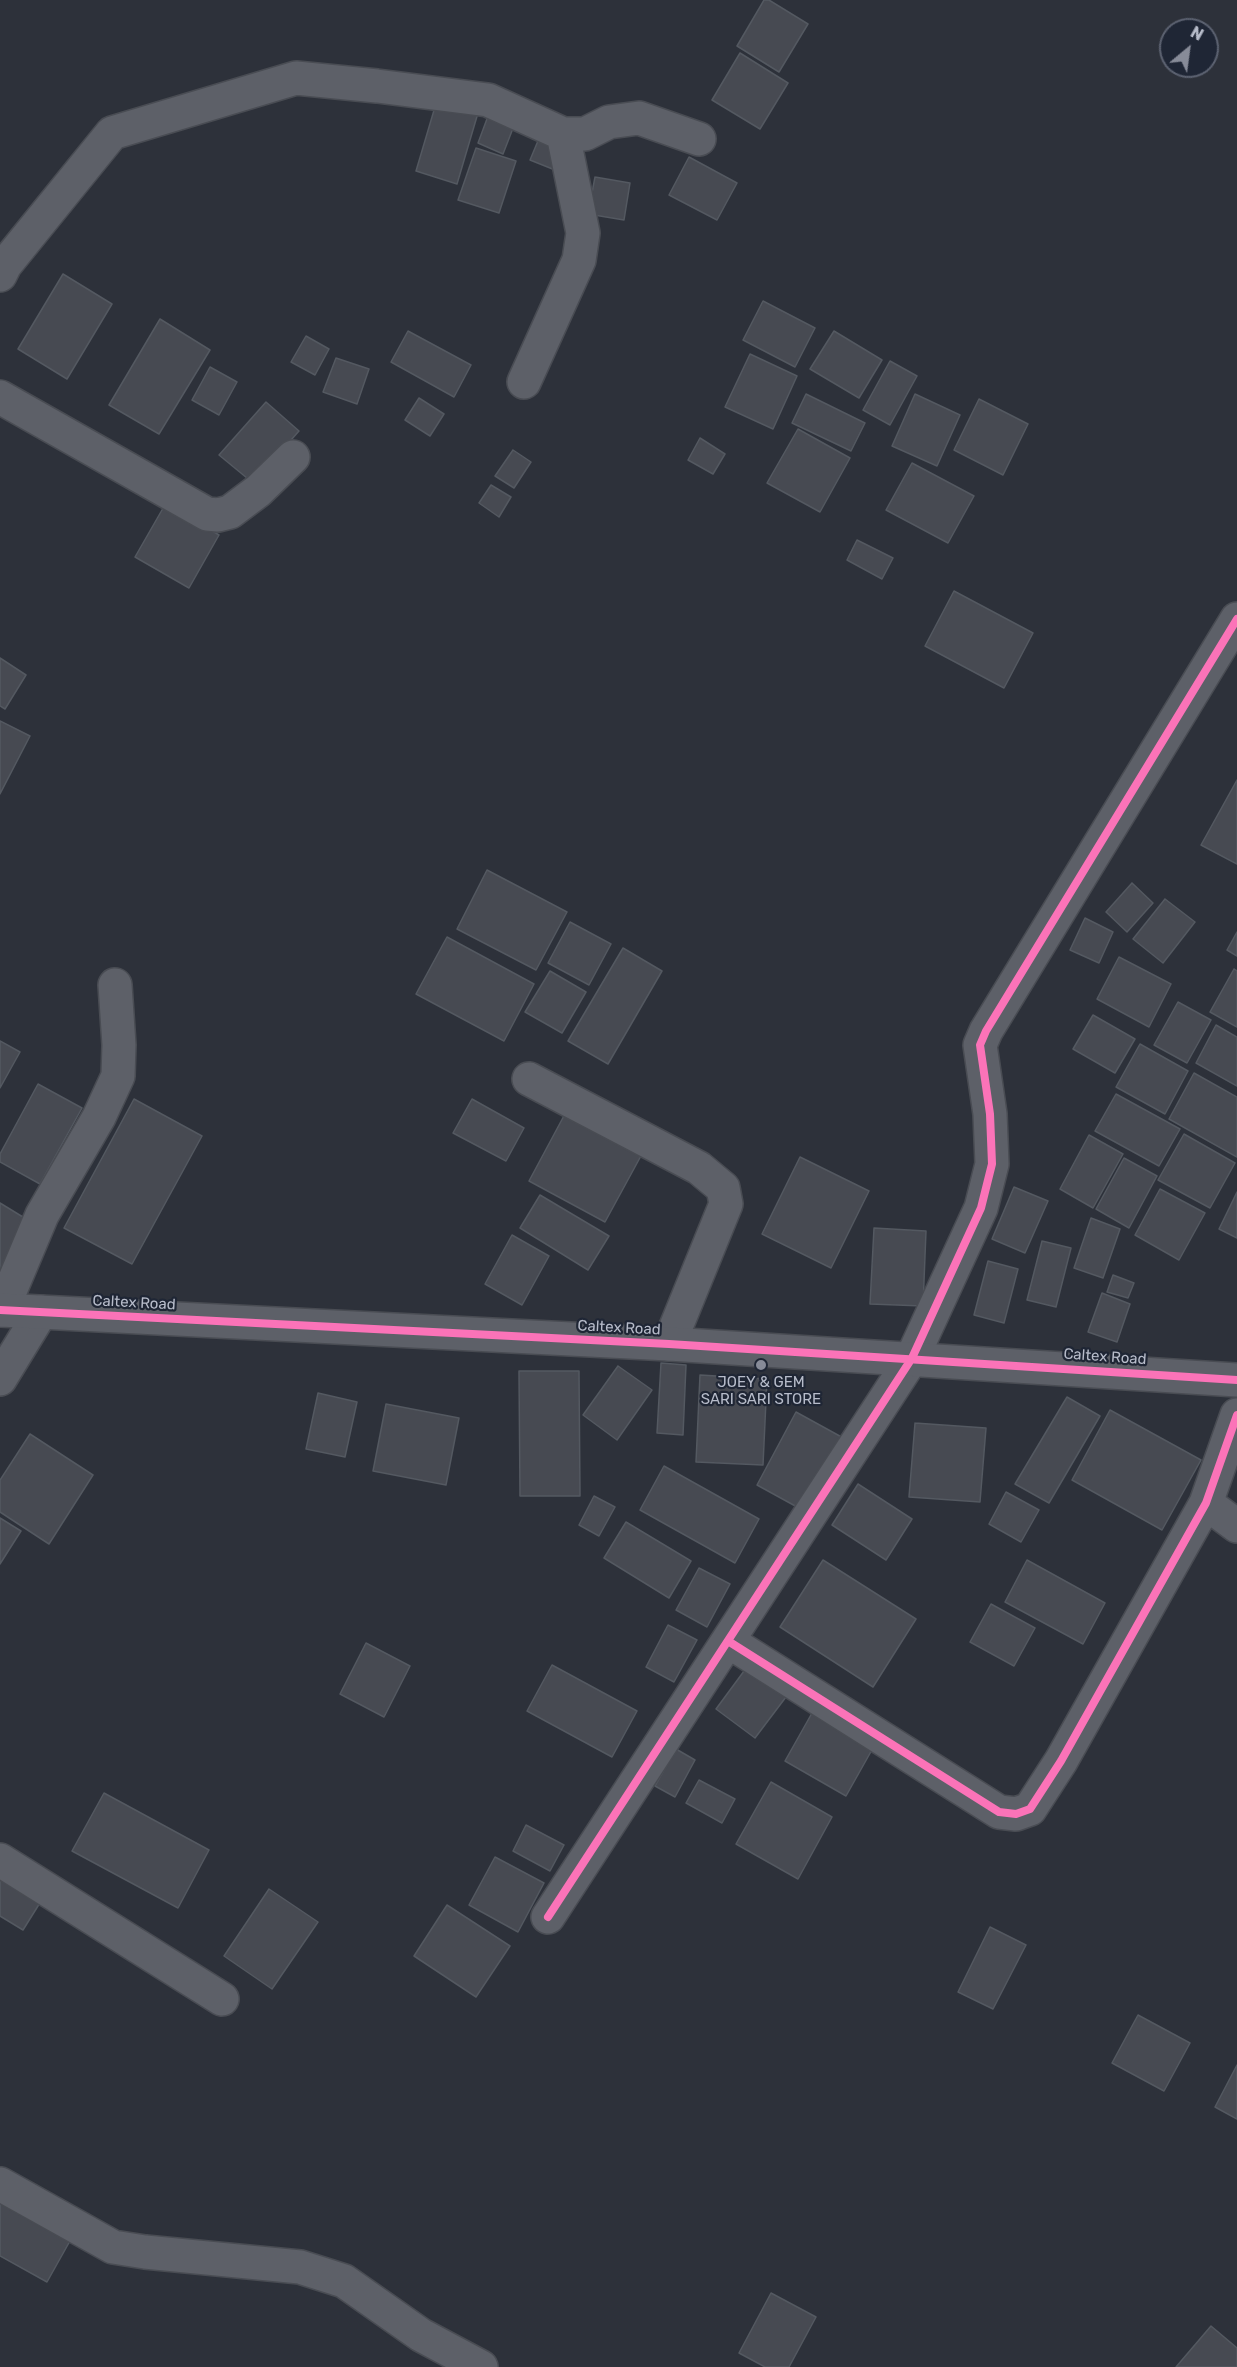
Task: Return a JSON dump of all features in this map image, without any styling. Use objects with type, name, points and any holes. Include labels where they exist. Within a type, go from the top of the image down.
[{"type":"street","points":[[0,275],[5,265],[112,133],[296,78],[489,100],[563,134],[585,134],[609,122],[639,118],[699,140]]},
{"type":"street","points":[[524,382],[579,260],[583,233],[563,134]]},
{"type":"street","points":[[0,397],[207,514],[218,515],[230,512],[258,491],[293,457]]},
{"type":"street","points":[[548,1917],[912,1358],[981,1208],[992,1164],[990,1114],[980,1044],[1237,619]]},
{"type":"street","points":[[1,1310],[42,1215],[99,1117],[118,1076],[119,1045],[115,985]]},
{"type":"street","points":[[529,1079],[699,1168],[723,1188],[726,1204],[669,1344]]},
{"type":"street","name":"Caltex Road","points":[[1,1310],[669,1344],[1237,1380]]},
{"type":"street","points":[[0,1379],[41,1312]]},
{"type":"street","points":[[728,1641],[999,1812],[1016,1814],[1030,1809],[1061,1761],[1206,1503],[1237,1415]]},
{"type":"street","points":[[1206,1503],[1237,1526]]},
{"type":"street","points":[[0,1860],[222,1999]]},
{"type":"street","points":[[0,2184],[113,2247],[300,2267],[344,2281],[421,2335],[482,2367]]},
{"type":"building","points":[[764,0],[769,0],[808,24],[779,72],[737,46]]},
{"type":"building","points":[[740,53],[788,83],[760,129],[712,100]]},
{"type":"building","points":[[437,100],[478,113],[457,184],[416,171]]},
{"type":"building","points":[[491,108],[517,118],[503,154],[478,143]]},
{"type":"building","points":[[540,136],[564,145],[555,170],[530,160]]},
{"type":"building","points":[[476,148],[516,161],[499,213],[458,200]]},
{"type":"building","points":[[689,157],[737,183],[717,220],[669,195]]},
{"type":"building","points":[[595,177],[630,183],[624,220],[588,214]]},
{"type":"building","points":[[63,274],[112,304],[67,379],[18,349]]},
{"type":"building","points":[[763,301],[815,328],[795,367],[743,340]]},
{"type":"building","points":[[160,319],[210,350],[159,434],[109,405]]},
{"type":"building","points":[[408,331],[471,365],[454,397],[391,362]]},
{"type":"building","points":[[834,331],[882,360],[859,398],[810,369]]},
{"type":"building","points":[[306,336],[329,349],[315,375],[291,362]]},
{"type":"building","points":[[750,354],[797,376],[773,429],[725,407]]},
{"type":"building","points":[[336,358],[369,369],[357,404],[323,392]]},
{"type":"building","points":[[890,361],[917,376],[890,425],[863,410]]},
{"type":"building","points":[[210,367],[237,382],[219,415],[192,400]]},
{"type":"building","points":[[806,394],[865,423],[851,451],[792,423]]},
{"type":"building","points":[[915,394],[960,415],[937,466],[892,446]]},
{"type":"building","points":[[419,398],[444,414],[430,436],[405,420]]},
{"type":"building","points":[[979,399],[1028,424],[1003,475],[954,450]]},
{"type":"building","points":[[266,402],[299,431],[253,483],[219,455]]},
{"type":"building","points":[[798,429],[850,458],[820,512],[767,483]]},
{"type":"building","points":[[700,438],[725,454],[713,474],[688,460]]},
{"type":"building","points":[[513,450],[531,462],[514,488],[495,476]]},
{"type":"building","points":[[912,463],[974,496],[948,543],[886,510]]},
{"type":"building","points":[[491,485],[511,497],[499,517],[479,503]]},
{"type":"building","points":[[166,503],[219,535],[189,588],[135,557]]},
{"type":"building","points":[[857,540],[893,558],[882,579],[847,560]]},
{"type":"building","points":[[954,591],[1033,633],[1004,688],[925,646]]},
{"type":"building","points":[[0,658],[26,675],[5,709],[0,706]]},
{"type":"building","points":[[0,721],[30,736],[0,794]]},
{"type":"building","points":[[1237,780],[1237,864],[1201,845]]},
{"type":"building","points":[[487,870],[567,912],[536,970],[457,929]]},
{"type":"building","points":[[1132,883],[1153,903],[1127,932],[1106,912]]},
{"type":"building","points":[[1165,899],[1195,922],[1163,963],[1133,939]]},
{"type":"building","points":[[1085,918],[1113,932],[1099,963],[1070,950]]},
{"type":"building","points":[[570,922],[611,944],[589,985],[548,963]]},
{"type":"building","points":[[1237,932],[1237,956],[1227,950]]},
{"type":"building","points":[[447,937],[534,984],[504,1041],[416,994]]},
{"type":"building","points":[[623,948],[662,971],[608,1064],[568,1041]]},
{"type":"building","points":[[1119,957],[1171,984],[1149,1027],[1097,999]]},
{"type":"building","points":[[1234,969],[1237,971],[1237,1027],[1210,1012]]},
{"type":"building","points":[[550,971],[586,992],[562,1033],[525,1012]]},
{"type":"building","points":[[1178,1002],[1211,1020],[1187,1063],[1154,1045]]},
{"type":"building","points":[[1093,1015],[1135,1039],[1115,1073],[1073,1049]]},
{"type":"building","points":[[1216,1025],[1237,1037],[1237,1086],[1196,1063]]},
{"type":"building","points":[[0,1041],[20,1052],[0,1088]]},
{"type":"building","points":[[1140,1044],[1188,1071],[1165,1114],[1116,1087]]},
{"type":"building","points":[[1194,1073],[1237,1097],[1237,1157],[1169,1119]]},
{"type":"building","points":[[38,1084],[82,1108],[40,1184],[0,1162],[0,1154]]},
{"type":"building","points":[[1116,1094],[1180,1129],[1159,1166],[1095,1131]]},
{"type":"building","points":[[134,1099],[202,1136],[132,1264],[64,1228]]},
{"type":"building","points":[[472,1099],[524,1128],[506,1161],[453,1133]]},
{"type":"building","points":[[566,1112],[642,1154],[605,1222],[529,1181]]},
{"type":"building","points":[[1184,1134],[1235,1163],[1210,1208],[1158,1180]]},
{"type":"building","points":[[1089,1135],[1123,1154],[1093,1208],[1060,1189]]},
{"type":"building","points":[[800,1157],[869,1191],[831,1268],[762,1234]]},
{"type":"building","points":[[1124,1158],[1157,1176],[1129,1228],[1096,1209]]},
{"type":"building","points":[[1014,1187],[1048,1201],[1025,1253],[992,1239]]},
{"type":"building","points":[[1160,1189],[1205,1213],[1179,1260],[1135,1235]]},
{"type":"building","points":[[1237,1192],[1237,1238],[1219,1229]]},
{"type":"building","points":[[540,1195],[609,1236],[588,1270],[520,1228]]},
{"type":"building","points":[[0,1203],[36,1225],[0,1281]]},
{"type":"building","points":[[1091,1218],[1120,1229],[1103,1278],[1074,1268]]},
{"type":"building","points":[[874,1228],[926,1231],[923,1306],[870,1304]]},
{"type":"building","points":[[512,1235],[549,1256],[522,1305],[485,1284]]},
{"type":"building","points":[[1042,1241],[1071,1248],[1056,1307],[1027,1300]]},
{"type":"building","points":[[988,1261],[1018,1269],[1004,1323],[974,1315]]},
{"type":"building","points":[[1113,1275],[1134,1283],[1128,1298],[1107,1292]]},
{"type":"building","points":[[1102,1293],[1130,1304],[1117,1342],[1088,1332]]},
{"type":"building","points":[[661,1363],[686,1365],[683,1435],[657,1433]]},
{"type":"building","points":[[618,1366],[652,1390],[617,1440],[583,1415]]},
{"type":"building","points":[[519,1371],[579,1371],[580,1496],[520,1496]]},
{"type":"building","points":[[700,1375],[767,1379],[763,1465],[696,1462]]},
{"type":"building","points":[[318,1393],[357,1402],[345,1457],[306,1449]]},
{"type":"building","points":[[1067,1397],[1100,1416],[1049,1503],[1015,1484]]},
{"type":"building","points":[[386,1404],[459,1418],[446,1485],[373,1471]]},
{"type":"building","points":[[1110,1410],[1201,1460],[1162,1530],[1072,1480]]},
{"type":"building","points":[[796,1412],[847,1440],[808,1513],[757,1485]]},
{"type":"building","points":[[915,1423],[986,1428],[980,1502],[909,1497]]},
{"type":"building","points":[[30,1434],[93,1475],[49,1544],[0,1512],[0,1480]]},
{"type":"building","points":[[664,1466],[759,1519],[735,1563],[640,1510]]},
{"type":"building","points":[[858,1484],[912,1519],[886,1560],[832,1525]]},
{"type":"building","points":[[1006,1492],[1039,1510],[1021,1542],[989,1524]]},
{"type":"building","points":[[594,1496],[615,1507],[599,1536],[579,1525]]},
{"type":"building","points":[[0,1518],[21,1531],[0,1564]]},
{"type":"building","points":[[626,1522],[691,1561],[669,1598],[604,1558]]},
{"type":"building","points":[[823,1560],[916,1619],[873,1687],[780,1627]]},
{"type":"building","points":[[1027,1560],[1105,1603],[1083,1644],[1005,1602]]},
{"type":"building","points":[[699,1568],[730,1584],[707,1627],[676,1610]]},
{"type":"building","points":[[991,1604],[1035,1628],[1014,1666],[970,1642]]},
{"type":"building","points":[[668,1625],[697,1640],[674,1682],[646,1667]]},
{"type":"building","points":[[366,1643],[410,1666],[384,1717],[340,1694]]},
{"type":"building","points":[[552,1665],[637,1711],[612,1757],[527,1711]]},
{"type":"building","points":[[747,1667],[786,1697],[755,1738],[716,1709]]},
{"type":"building","points":[[812,1713],[873,1748],[846,1796],[785,1761]]},
{"type":"building","points":[[676,1749],[695,1760],[675,1797],[655,1786]]},
{"type":"building","points":[[699,1780],[735,1799],[722,1823],[686,1803]]},
{"type":"building","points":[[771,1782],[832,1817],[798,1879],[736,1844]]},
{"type":"building","points":[[104,1793],[209,1850],[178,1908],[72,1851]]},
{"type":"building","points":[[526,1825],[564,1845],[550,1871],[513,1851]]},
{"type":"building","points":[[495,1857],[544,1883],[518,1932],[469,1905]]},
{"type":"building","points":[[0,1871],[43,1898],[23,1930],[0,1916]]},
{"type":"building","points":[[269,1889],[318,1922],[272,1989],[224,1956]]},
{"type":"building","points":[[447,1905],[510,1946],[476,1997],[414,1956]]},
{"type":"building","points":[[990,1927],[1026,1945],[993,2009],[958,1992]]},
{"type":"building","points":[[1138,2015],[1190,2043],[1164,2091],[1112,2063]]},
{"type":"building","points":[[1237,2065],[1237,2119],[1215,2107]]},
{"type":"building","points":[[0,2192],[75,2232],[47,2282],[0,2256]]},
{"type":"building","points":[[771,2293],[816,2317],[789,2367],[765,2367],[739,2353]]},
{"type":"building","points":[[1211,2326],[1237,2348],[1237,2367],[1176,2367]]},
{"type":"cycle path","points":[[548,1917],[912,1358],[981,1208],[992,1164],[990,1114],[980,1045],[986,1031],[1237,619]]},
{"type":"cycle path","points":[[0,1310],[669,1344],[1237,1380]]},
{"type":"cycle path","points":[[728,1641],[999,1812],[1016,1814],[1030,1809],[1061,1761],[1206,1503],[1237,1415]]},
{"type":"place","name":"JOEY & GEM SARI SARI STORE","points":[[761,1365]]}]
